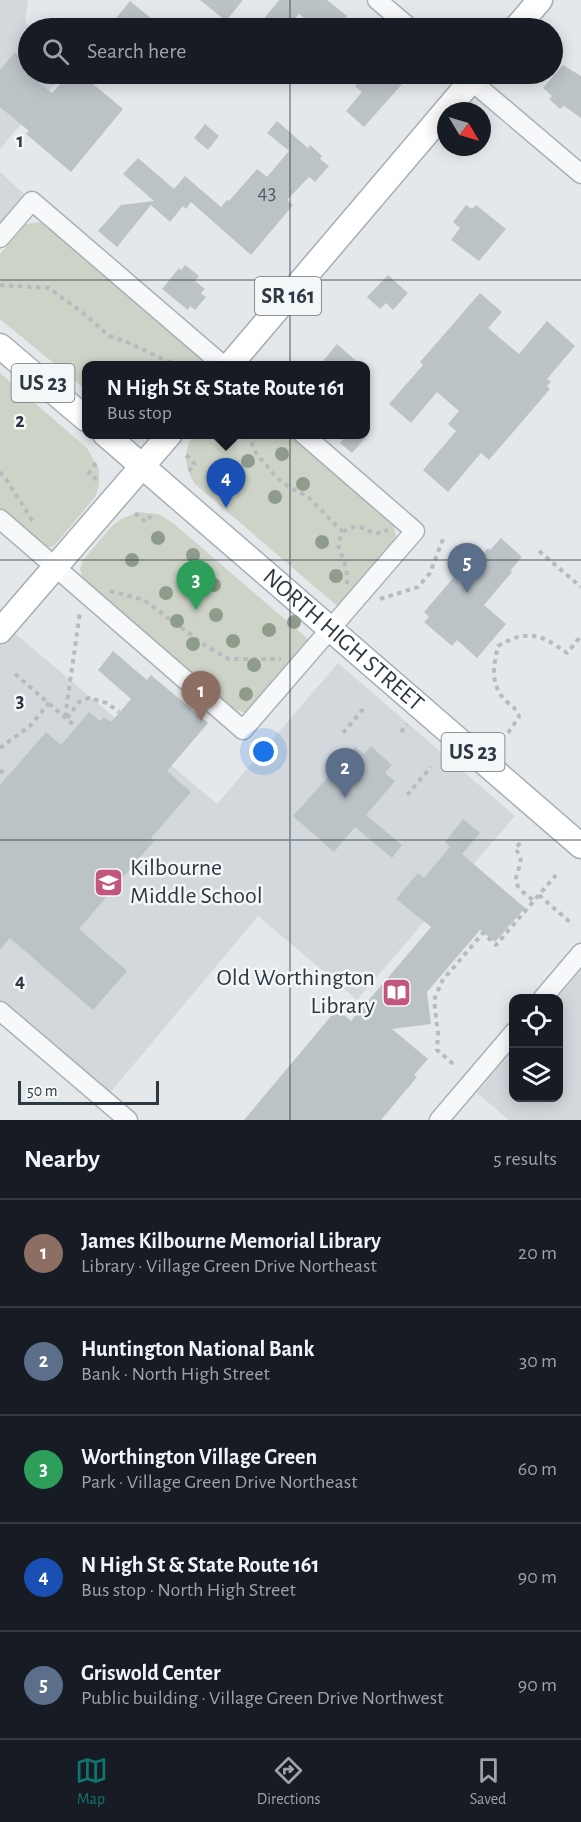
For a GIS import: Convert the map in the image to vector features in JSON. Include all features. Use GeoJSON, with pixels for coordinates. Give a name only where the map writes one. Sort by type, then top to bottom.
{"type":"FeatureCollection","features":[{"type":"Feature","properties":{"kind":"main road"},"geometry":{"type":"LineString","coordinates":[[525,18],[540,0]]}},
{"type":"Feature","properties":{"kind":"main road","name":"SR 161"},"geometry":{"type":"LineString","coordinates":[[230,361],[464,84]]}},
{"type":"Feature","properties":{"kind":"main road","name":"US 23"},"geometry":{"type":"LineString","coordinates":[[0,346],[82,415]]}},
{"type":"Feature","properties":{"kind":"main road","name":"NORTH HIGH STREET"},"geometry":{"type":"LineString","coordinates":[[110,439],[581,846]]}},
{"type":"Feature","properties":{"kind":"main road"},"geometry":{"type":"LineString","coordinates":[[0,631],[166,439]]}},
{"type":"Feature","properties":{"kind":"street"},"geometry":{"type":"LineString","coordinates":[[377,0],[398,18]]}},
{"type":"Feature","properties":{"kind":"street"},"geometry":{"type":"LineString","coordinates":[[480,84],[581,174]]}},
{"type":"Feature","properties":{"kind":"street"},"geometry":{"type":"LineString","coordinates":[[0,238],[32,201],[220,361]]}},
{"type":"Feature","properties":{"kind":"street"},"geometry":{"type":"LineString","coordinates":[[0,519],[86,591],[243,730],[415,531],[308,439]]}},
{"type":"Feature","properties":{"kind":"street"},"geometry":{"type":"LineString","coordinates":[[546,994],[581,953]]}},
{"type":"Feature","properties":{"kind":"street"},"geometry":{"type":"LineString","coordinates":[[0,1011],[128,1120]]}},
{"type":"Feature","properties":{"kind":"street"},"geometry":{"type":"LineString","coordinates":[[439,1120],[509,1037]]}},
{"type":"Feature","properties":{"kind":"path"},"geometry":{"type":"LineString","coordinates":[[0,285],[49,288],[109,336],[167,361]]}},
{"type":"Feature","properties":{"kind":"path"},"geometry":{"type":"LineString","coordinates":[[250,439],[256,453],[276,477],[290,488],[307,496],[343,532]]}},
{"type":"Feature","properties":{"kind":"path"},"geometry":{"type":"LineString","coordinates":[[186,456],[195,464],[189,471]]}},
{"type":"Feature","properties":{"kind":"path"},"geometry":{"type":"LineString","coordinates":[[96,463],[89,473],[99,482]]}},
{"type":"Feature","properties":{"kind":"path"},"geometry":{"type":"LineString","coordinates":[[0,472],[39,531]]}},
{"type":"Feature","properties":{"kind":"path"},"geometry":{"type":"LineString","coordinates":[[135,513],[146,522],[153,513]]}},
{"type":"Feature","properties":{"kind":"path"},"geometry":{"type":"LineString","coordinates":[[348,590],[344,560],[338,551],[338,541],[343,532],[351,526],[359,525],[375,534],[392,529],[415,531]]}},
{"type":"Feature","properties":{"kind":"path"},"geometry":{"type":"LineString","coordinates":[[379,600],[418,587],[430,573],[444,539]]}},
{"type":"Feature","properties":{"kind":"path"},"geometry":{"type":"LineString","coordinates":[[538,551],[581,587]]}},
{"type":"Feature","properties":{"kind":"path"},"geometry":{"type":"LineString","coordinates":[[100,587],[144,600],[206,646],[229,659],[276,661],[291,657]]}},
{"type":"Feature","properties":{"kind":"path"},"geometry":{"type":"LineString","coordinates":[[66,718],[82,602]]}},
{"type":"Feature","properties":{"kind":"path"},"geometry":{"type":"LineString","coordinates":[[508,733],[519,717],[518,712],[503,698],[495,685],[494,668],[498,646],[522,635],[535,635],[551,641],[567,653],[581,636]]}},
{"type":"Feature","properties":{"kind":"path"},"geometry":{"type":"LineString","coordinates":[[15,674],[76,727]]}},
{"type":"Feature","properties":{"kind":"path"},"geometry":{"type":"LineString","coordinates":[[66,718],[79,702],[89,698],[107,703],[119,712]]}},
{"type":"Feature","properties":{"kind":"path"},"geometry":{"type":"LineString","coordinates":[[0,748],[30,726],[49,703]]}},
{"type":"Feature","properties":{"kind":"path"},"geometry":{"type":"LineString","coordinates":[[343,733],[363,709]]}},
{"type":"Feature","properties":{"kind":"path"},"geometry":{"type":"LineString","coordinates":[[401,732],[407,724]]}},
{"type":"Feature","properties":{"kind":"path"},"geometry":{"type":"LineString","coordinates":[[407,795],[431,767]]}},
{"type":"Feature","properties":{"kind":"path"},"geometry":{"type":"LineString","coordinates":[[0,770],[8,776]]}},
{"type":"Feature","properties":{"kind":"path"},"geometry":{"type":"LineString","coordinates":[[520,843],[515,849],[520,854],[521,860],[517,886],[534,901]]}},
{"type":"Feature","properties":{"kind":"path"},"geometry":{"type":"LineString","coordinates":[[453,1064],[436,1050],[438,1033],[434,1000],[442,981],[483,933],[496,945],[556,874]]}},
{"type":"Feature","properties":{"kind":"path"},"geometry":{"type":"LineString","coordinates":[[539,895],[573,925]]}},
{"type":"Feature","properties":{"kind":"path"},"geometry":{"type":"LineString","coordinates":[[431,1019],[436,1017]]}},
{"type":"Feature","properties":{"kind":"shaded area"},"geometry":{"type":"Polygon","coordinates":[[[0,0],[28,0],[26,18],[18,18],[18,84],[55,84],[0,149],[0,0]]]}},
{"type":"Feature","properties":{"kind":"shaded area"},"geometry":{"type":"Polygon","coordinates":[[[0,172],[32,201],[0,238],[0,172]]]}},
{"type":"Feature","properties":{"kind":"shaded area"},"geometry":{"type":"Polygon","coordinates":[[[39,222],[52,228],[202,361],[82,361],[82,387],[0,319],[0,254],[26,224],[39,222]]]}},
{"type":"Feature","properties":{"kind":"shaded area"},"geometry":{"type":"Polygon","coordinates":[[[0,373],[87,448],[99,469],[99,485],[95,497],[51,547],[41,545],[0,509],[0,373]]]}},
{"type":"Feature","properties":{"kind":"shaded area"},"geometry":{"type":"Polygon","coordinates":[[[191,439],[298,439],[386,513],[394,526],[396,541],[340,606],[336,605],[195,484],[186,459],[191,439]]]}},
{"type":"Feature","properties":{"kind":"shaded area"},"geometry":{"type":"Polygon","coordinates":[[[139,512],[158,514],[173,523],[309,640],[251,712],[245,713],[233,709],[83,579],[80,569],[83,560],[111,527],[121,519],[139,512]]]}},
{"type":"Feature","properties":{"kind":"shaded area"},"geometry":{"type":"Polygon","coordinates":[[[5,625],[217,804],[338,663],[515,816],[357,1000],[258,916],[104,1100],[0,1011],[0,631],[5,625]]]}},
{"type":"Feature","properties":{"kind":"shaded area"},"geometry":{"type":"Polygon","coordinates":[[[581,970],[581,1120],[509,1120],[477,1093],[509,1055],[509,1102],[563,1102],[563,994],[560,994],[581,970]]]}},
{"type":"Feature","properties":{"kind":"building"},"geometry":{"type":"Polygon","coordinates":[[[200,0],[243,0],[228,18],[222,18],[200,0]]]}},
{"type":"Feature","properties":{"kind":"building"},"geometry":{"type":"Polygon","coordinates":[[[279,0],[327,0],[347,16],[345,18],[304,18],[299,14],[296,18],[265,18],[279,0]]]}},
{"type":"Feature","properties":{"kind":"building"},"geometry":{"type":"Polygon","coordinates":[[[130,1],[151,18],[116,18],[130,1]]]}},
{"type":"Feature","properties":{"kind":"building"},"geometry":{"type":"Polygon","coordinates":[[[15,52],[18,54],[18,84],[41,84],[52,93],[60,84],[93,84],[123,109],[71,172],[26,134],[29,131],[0,107],[0,70],[15,52]]]}},
{"type":"Feature","properties":{"kind":"building"},"geometry":{"type":"Polygon","coordinates":[[[563,65],[581,76],[581,118],[564,106],[560,109],[549,99],[552,96],[543,88],[546,84],[563,84],[563,65]]]}},
{"type":"Feature","properties":{"kind":"building"},"geometry":{"type":"Polygon","coordinates":[[[357,84],[402,84],[364,127],[346,111],[362,92],[355,86],[357,84]]]}},
{"type":"Feature","properties":{"kind":"building"},"geometry":{"type":"Polygon","coordinates":[[[277,121],[308,148],[310,145],[322,156],[320,159],[329,166],[315,182],[309,177],[287,200],[293,205],[251,255],[191,202],[186,209],[183,206],[170,222],[151,205],[117,247],[98,231],[121,205],[154,201],[123,174],[138,158],[174,189],[185,176],[221,207],[257,169],[267,177],[289,151],[267,133],[277,121]]]}},
{"type":"Feature","properties":{"kind":"building"},"geometry":{"type":"Polygon","coordinates":[[[205,124],[219,136],[208,150],[194,138],[205,124]]]}},
{"type":"Feature","properties":{"kind":"building"},"geometry":{"type":"Polygon","coordinates":[[[466,205],[472,209],[476,205],[506,229],[479,261],[451,240],[460,228],[453,222],[466,205]]]}},
{"type":"Feature","properties":{"kind":"building"},"geometry":{"type":"Polygon","coordinates":[[[185,265],[199,276],[195,281],[205,289],[201,293],[206,297],[195,310],[190,306],[188,310],[162,289],[179,268],[181,270],[185,265]]]}},
{"type":"Feature","properties":{"kind":"building"},"geometry":{"type":"Polygon","coordinates":[[[388,275],[408,293],[393,310],[386,303],[380,309],[367,297],[388,275]]]}},
{"type":"Feature","properties":{"kind":"building"},"geometry":{"type":"Polygon","coordinates":[[[480,293],[502,312],[488,328],[519,354],[547,321],[575,346],[547,379],[551,382],[547,386],[550,389],[489,460],[481,453],[448,492],[423,470],[456,431],[448,424],[459,411],[437,392],[411,423],[389,404],[423,365],[420,362],[480,293]]]}},
{"type":"Feature","properties":{"kind":"building"},"geometry":{"type":"Polygon","coordinates":[[[337,344],[356,361],[323,361],[337,344]]]}},
{"type":"Feature","properties":{"kind":"building"},"geometry":{"type":"Polygon","coordinates":[[[344,439],[364,439],[352,453],[340,443],[344,439]]]}},
{"type":"Feature","properties":{"kind":"building"},"geometry":{"type":"Polygon","coordinates":[[[501,538],[522,557],[484,605],[506,624],[477,658],[457,640],[452,646],[424,622],[429,617],[424,612],[455,576],[460,581],[488,548],[490,550],[501,538]]]}},
{"type":"Feature","properties":{"kind":"building"},"geometry":{"type":"Polygon","coordinates":[[[113,651],[147,680],[151,675],[208,723],[167,771],[191,792],[151,838],[154,841],[79,929],[127,971],[93,1010],[10,938],[0,950],[0,785],[46,732],[61,745],[89,712],[100,721],[104,717],[111,722],[131,699],[98,670],[113,651]]]}},
{"type":"Feature","properties":{"kind":"building"},"geometry":{"type":"Polygon","coordinates":[[[371,746],[392,765],[385,773],[395,781],[366,815],[402,845],[392,858],[355,827],[334,852],[293,816],[355,747],[364,754],[371,746]]]}},
{"type":"Feature","properties":{"kind":"building","name":"Old Worthington Library"},"geometry":{"type":"Polygon","coordinates":[[[463,819],[480,833],[462,854],[525,908],[495,942],[480,930],[427,992],[431,1024],[392,1029],[428,1059],[414,1075],[417,1077],[381,1120],[244,1120],[337,1009],[351,1021],[431,927],[396,899],[418,873],[424,878],[450,847],[445,842],[463,819]]]}},
{"type":"Feature","properties":{"kind":"place","name":"N High St & State Route 161"},"geometry":{"type":"Point","coordinates":[226,508]}},
{"type":"Feature","properties":{"kind":"place","name":"Griswold Center"},"geometry":{"type":"Point","coordinates":[467,593]}},
{"type":"Feature","properties":{"kind":"place","name":"Worthington Village Green"},"geometry":{"type":"Point","coordinates":[196,610]}},
{"type":"Feature","properties":{"kind":"place","name":"James Kilbourne Memorial Library"},"geometry":{"type":"Point","coordinates":[201,721]}},
{"type":"Feature","properties":{"kind":"place","name":"Huntington National Bank"},"geometry":{"type":"Point","coordinates":[345,798]}},
{"type":"Feature","properties":{"kind":"place","name":"Kilbourne Middle School"},"geometry":{"type":"Point","coordinates":[109,882]}},
{"type":"Feature","properties":{"kind":"place","name":"Old Worthington Library"},"geometry":{"type":"Point","coordinates":[396,992]}}]}
